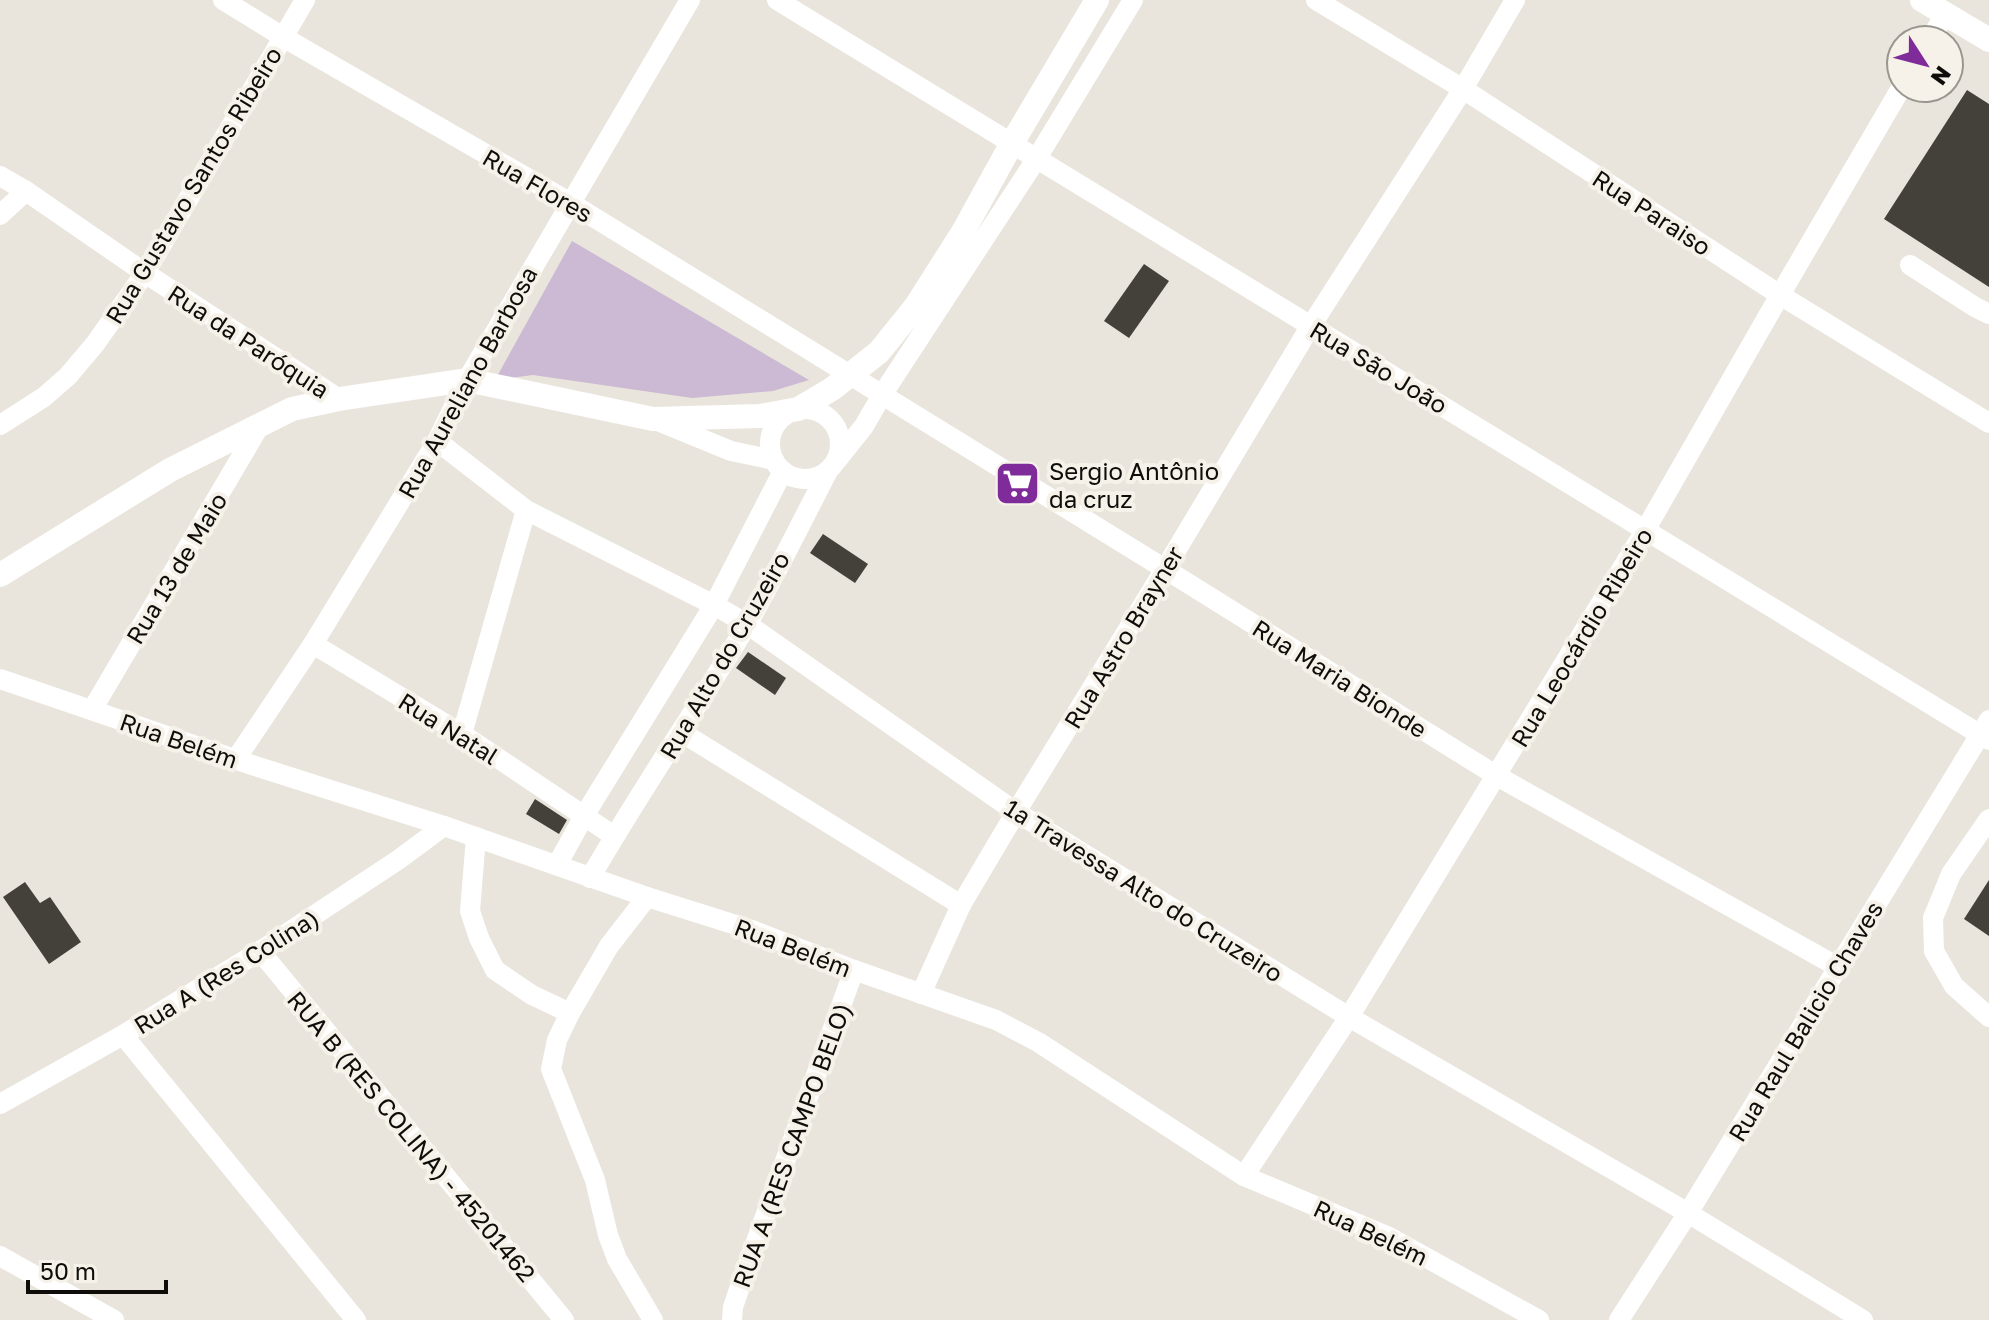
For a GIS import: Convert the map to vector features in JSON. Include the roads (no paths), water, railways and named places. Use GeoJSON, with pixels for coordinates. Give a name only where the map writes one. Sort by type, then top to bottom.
{"type":"FeatureCollection","features":[{"type":"Feature","properties":{"kind":"main road"},"geometry":{"type":"LineString","coordinates":[[0,575],[170,470],[292,409],[339,399],[467,380],[653,419],[747,417],[798,409],[832,389],[879,352],[916,306],[963,232],[1097,0]]}},
{"type":"Feature","properties":{"kind":"main road"},"geometry":{"type":"LineString","coordinates":[[1922,0],[1989,40]]}},
{"type":"Feature","properties":{"kind":"street","name":"Rua Flores"},"geometry":{"type":"LineString","coordinates":[[223,0],[569,202],[850,375]]}},
{"type":"Feature","properties":{"kind":"street","name":"Rua Gustavo Santos Ribeiro"},"geometry":{"type":"LineString","coordinates":[[0,425],[44,397],[68,376],[95,344],[145,273],[305,0]]}},
{"type":"Feature","properties":{"kind":"street","name":"Rua Aureliano Barbosa"},"geometry":{"type":"LineString","coordinates":[[236,759],[313,644],[437,441],[467,380],[569,202],[690,0]]}},
{"type":"Feature","properties":{"kind":"street","name":"Rua São João"},"geometry":{"type":"LineString","coordinates":[[777,0],[1645,530],[1986,731]]}},
{"type":"Feature","properties":{"kind":"street","name":"Rua Alto do Cruzeiro"},"geometry":{"type":"LineString","coordinates":[[590,878],[747,624],[833,465],[864,426],[1037,158],[1133,0]]}},
{"type":"Feature","properties":{"kind":"street","name":"Rua Paraiso"},"geometry":{"type":"LineString","coordinates":[[1316,0],[1463,89],[1780,295],[1989,423]]}},
{"type":"Feature","properties":{"kind":"street","name":"Rua Astro Brayner"},"geometry":{"type":"LineString","coordinates":[[921,994],[961,905],[1016,812],[1311,326],[1463,89],[1515,0]]}},
{"type":"Feature","properties":{"kind":"street"},"geometry":{"type":"LineString","coordinates":[[1939,24],[1945,14]]}},
{"type":"Feature","properties":{"kind":"street","name":"Rua Leocárdio Ribeiro"},"geometry":{"type":"LineString","coordinates":[[1244,1176],[1349,1017],[1497,776],[1645,530],[1892,104]]}},
{"type":"Feature","properties":{"kind":"street","name":"Rua da Paróquia"},"geometry":{"type":"LineString","coordinates":[[0,176],[339,399]]}},
{"type":"Feature","properties":{"kind":"street"},"geometry":{"type":"LineString","coordinates":[[0,215],[26,191]]}},
{"type":"Feature","properties":{"kind":"street"},"geometry":{"type":"LineString","coordinates":[[1910,265],[1989,314]]}},
{"type":"Feature","properties":{"kind":"street","name":"Rua Maria Bionde"},"geometry":{"type":"LineString","coordinates":[[850,375],[1497,776],[1838,967]]}},
{"type":"Feature","properties":{"kind":"street"},"geometry":{"type":"LineString","coordinates":[[798,409],[823,413],[833,422],[839,434],[841,447],[833,465],[811,479],[791,477],[778,465],[770,450],[770,439],[780,420],[798,409]]}},
{"type":"Feature","properties":{"kind":"street"},"geometry":{"type":"LineString","coordinates":[[653,419],[731,451],[778,465]]}},
{"type":"Feature","properties":{"kind":"street","name":"Rua 13 de Maio"},"geometry":{"type":"LineString","coordinates":[[92,710],[260,425]]}},
{"type":"Feature","properties":{"kind":"street","name":"1ª Travessa Alto do Cruzeiro"},"geometry":{"type":"LineString","coordinates":[[437,441],[526,510],[747,624],[1016,812],[1349,1017],[1688,1213],[1863,1320]]}},
{"type":"Feature","properties":{"kind":"street","name":"Rua Alto do Cruzeiro"},"geometry":{"type":"LineString","coordinates":[[557,865],[714,605],[778,465]]}},
{"type":"Feature","properties":{"kind":"street"},"geometry":{"type":"LineString","coordinates":[[462,734],[526,510]]}},
{"type":"Feature","properties":{"kind":"street","name":"Rua Natal"},"geometry":{"type":"LineString","coordinates":[[313,644],[462,734],[584,816]]}},
{"type":"Feature","properties":{"kind":"street","name":"Rua Belém"},"geometry":{"type":"LineString","coordinates":[[0,679],[752,930],[996,1020],[1038,1042],[1244,1176],[1389,1237],[1539,1320]]}},
{"type":"Feature","properties":{"kind":"street","name":"Rua Raul Balicio Chaves"},"geometry":{"type":"LineString","coordinates":[[1619,1320],[1986,731]]}},
{"type":"Feature","properties":{"kind":"street"},"geometry":{"type":"LineString","coordinates":[[681,732],[961,905]]}},
{"type":"Feature","properties":{"kind":"street"},"geometry":{"type":"LineString","coordinates":[[584,816],[614,836]]}},
{"type":"Feature","properties":{"kind":"street"},"geometry":{"type":"LineString","coordinates":[[1989,819],[1951,874],[1933,918],[1934,951],[1954,986],[1989,1017]]}},
{"type":"Feature","properties":{"kind":"street","name":"Rua A (Res Colina)"},"geometry":{"type":"LineString","coordinates":[[0,1104],[123,1035],[260,951],[444,826]]}},
{"type":"Feature","properties":{"kind":"street"},"geometry":{"type":"LineString","coordinates":[[476,837],[470,911],[495,970],[532,995],[570,1013]]}},
{"type":"Feature","properties":{"kind":"street"},"geometry":{"type":"LineString","coordinates":[[647,897],[609,946],[570,1013],[557,1040],[551,1069],[595,1180],[617,1259],[653,1320]]}},
{"type":"Feature","properties":{"kind":"street","name":"RUA B (RES COLINA) - 45201462"},"geometry":{"type":"LineString","coordinates":[[260,951],[564,1320]]}},
{"type":"Feature","properties":{"kind":"street","name":"RUA A (RES CAMPO BELO)"},"geometry":{"type":"LineString","coordinates":[[732,1320],[733,1307],[745,1272],[854,970]]}},
{"type":"Feature","properties":{"kind":"street"},"geometry":{"type":"LineString","coordinates":[[123,1035],[356,1320]]}},
{"type":"Feature","properties":{"kind":"street"},"geometry":{"type":"LineString","coordinates":[[1,1252],[114,1320]]}},
{"type":"Feature","properties":{"kind":"place","name":"Sergio Antônio da cruz"},"geometry":{"type":"Point","coordinates":[1018,484]}}]}
